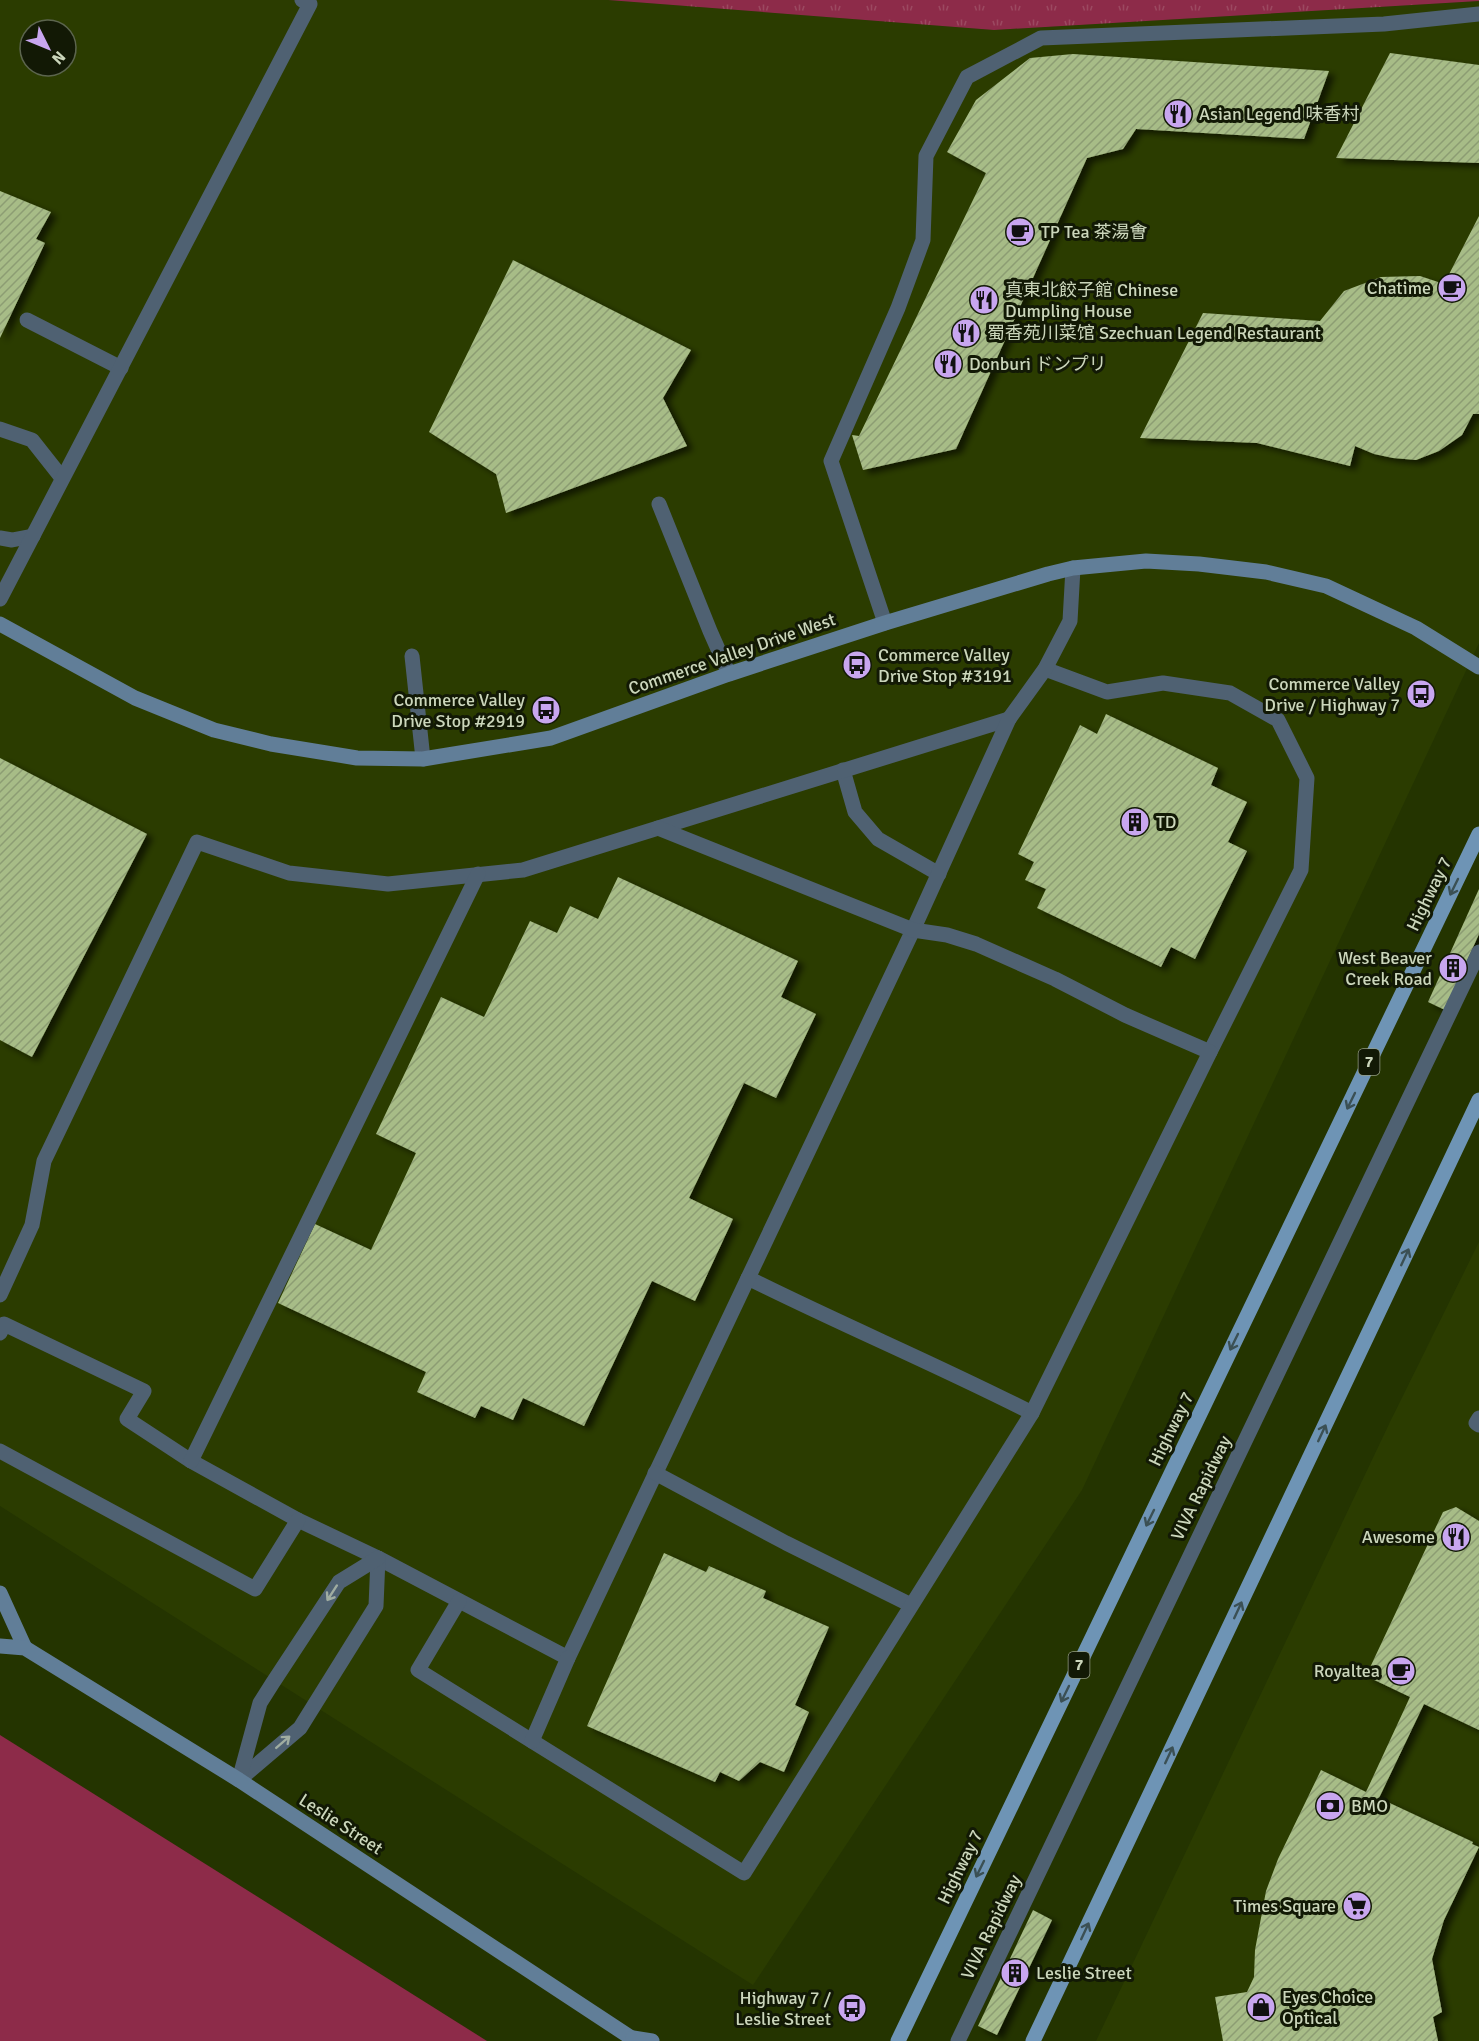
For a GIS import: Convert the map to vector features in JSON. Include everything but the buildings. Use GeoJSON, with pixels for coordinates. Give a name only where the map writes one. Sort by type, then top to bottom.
{"type":"FeatureCollection","features":[{"type":"Feature","properties":{"kind":"main road","name":"Highway 7"},"geometry":{"type":"LineString","coordinates":[[898,2041],[1479,834]]}},
{"type":"Feature","properties":{"kind":"main road"},"geometry":{"type":"LineString","coordinates":[[1033,2041],[1479,1100]]}},
{"type":"Feature","properties":{"kind":"street","name":"Commerce Valley Drive West"},"geometry":{"type":"LineString","coordinates":[[0,624],[135,698],[214,730],[272,744],[357,758],[423,759],[551,738],[729,674],[885,623],[1073,568],[1146,561],[1199,564],[1266,572],[1326,586],[1416,628],[1479,667]]}},
{"type":"Feature","properties":{"kind":"street"},"geometry":{"type":"LineString","coordinates":[[0,1593],[25,1648]]}},
{"type":"Feature","properties":{"kind":"street","name":"Leslie Street"},"geometry":{"type":"LineString","coordinates":[[0,1646],[25,1648],[239,1780],[635,2040],[652,2041]]}},
{"type":"Feature","properties":{"kind":"lane"},"geometry":{"type":"LineString","coordinates":[[0,599],[310,4],[302,0]]}},
{"type":"Feature","properties":{"kind":"lane"},"geometry":{"type":"LineString","coordinates":[[885,623],[831,460],[898,308],[923,240],[926,156],[967,77],[1041,38],[1384,24],[1479,14]]}},
{"type":"Feature","properties":{"kind":"lane"},"geometry":{"type":"LineString","coordinates":[[27,320],[121,368]]}},
{"type":"Feature","properties":{"kind":"lane"},"geometry":{"type":"LineString","coordinates":[[0,429],[32,440],[62,478]]}},
{"type":"Feature","properties":{"kind":"lane"},"geometry":{"type":"LineString","coordinates":[[659,504],[729,674]]}},
{"type":"Feature","properties":{"kind":"lane"},"geometry":{"type":"LineString","coordinates":[[0,538],[12,540],[33,536]]}},
{"type":"Feature","properties":{"kind":"lane"},"geometry":{"type":"LineString","coordinates":[[532,1741],[568,1658],[913,930],[1010,719],[1046,669],[1070,621],[1073,568]]}},
{"type":"Feature","properties":{"kind":"lane"},"geometry":{"type":"LineString","coordinates":[[412,656],[423,759]]}},
{"type":"Feature","properties":{"kind":"lane"},"geometry":{"type":"LineString","coordinates":[[459,1601],[418,1670],[744,1873],[1032,1413],[1300,870],[1307,778],[1278,720],[1230,693],[1163,683],[1107,692],[1046,669]]}},
{"type":"Feature","properties":{"kind":"lane"},"geometry":{"type":"LineString","coordinates":[[0,1296],[32,1225],[44,1161],[196,842],[289,873],[388,884],[523,870],[1010,719]]}},
{"type":"Feature","properties":{"kind":"lane"},"geometry":{"type":"LineString","coordinates":[[843,771],[855,812],[878,839],[939,874]]}},
{"type":"Feature","properties":{"kind":"lane"},"geometry":{"type":"LineString","coordinates":[[658,828],[913,930],[947,935],[976,944],[1055,979],[1125,1015],[1210,1052]]}},
{"type":"Feature","properties":{"kind":"lane"},"geometry":{"type":"LineString","coordinates":[[191,1461],[478,874]]}},
{"type":"Feature","properties":{"kind":"lane","name":"VIVA Rapidway"},"geometry":{"type":"LineString","coordinates":[[958,2041],[1479,952]]}},
{"type":"Feature","properties":{"kind":"lane"},"geometry":{"type":"LineString","coordinates":[[748,1278],[1032,1413]]}},
{"type":"Feature","properties":{"kind":"lane"},"geometry":{"type":"LineString","coordinates":[[1,1326],[144,1391],[127,1419],[191,1461],[298,1520],[378,1558],[568,1658]]}},
{"type":"Feature","properties":{"kind":"lane"},"geometry":{"type":"LineString","coordinates":[[1479,1418],[1476,1423],[1479,1425]]}},
{"type":"Feature","properties":{"kind":"lane"},"geometry":{"type":"LineString","coordinates":[[0,1451],[255,1589],[298,1520]]}},
{"type":"Feature","properties":{"kind":"lane"},"geometry":{"type":"LineString","coordinates":[[655,1473],[786,1543],[911,1605]]}},
{"type":"Feature","properties":{"kind":"lane"},"geometry":{"type":"LineString","coordinates":[[239,1780],[300,1728],[376,1606],[378,1558]]}},
{"type":"Feature","properties":{"kind":"lane"},"geometry":{"type":"LineString","coordinates":[[239,1780],[260,1703],[339,1582],[378,1558]]}},
{"type":"Feature","properties":{"kind":"shaded area"},"geometry":{"type":"Polygon","coordinates":[[[0,0],[608,0],[994,30],[1479,1],[1479,643],[1082,1490],[753,1985],[0,1506],[0,0]]]}},
{"type":"Feature","properties":{"kind":"shaded area","name":"Times Square"},"geometry":{"type":"Polygon","coordinates":[[[1479,1242],[1479,2041],[1096,2041],[1390,1422],[1479,1242]]]}},
{"type":"Feature","properties":{"kind":"green space"},"geometry":{"type":"Polygon","coordinates":[[[608,0],[1479,0],[1479,1],[994,30],[608,0]]]}},
{"type":"Feature","properties":{"kind":"green space"},"geometry":{"type":"Polygon","coordinates":[[[0,1735],[487,2041],[0,2041],[0,1735]]]}},
{"type":"Feature","properties":{"kind":"place","name":"Asian Legend 味香村"},"geometry":{"type":"Point","coordinates":[1178,114]}},
{"type":"Feature","properties":{"kind":"place","name":"TP Tea 茶湯㑹"},"geometry":{"type":"Point","coordinates":[1020,232]}},
{"type":"Feature","properties":{"kind":"place","name":"Chatime"},"geometry":{"type":"Point","coordinates":[1452,288]}},
{"type":"Feature","properties":{"kind":"place","name":"真東北餃子館 Chinese Dumpling House"},"geometry":{"type":"Point","coordinates":[984,300]}},
{"type":"Feature","properties":{"kind":"place","name":"蜀香苑川菜馆 Szechuan Legend Restaurant"},"geometry":{"type":"Point","coordinates":[966,333]}},
{"type":"Feature","properties":{"kind":"place","name":"Donburi ドンプリ"},"geometry":{"type":"Point","coordinates":[948,364]}},
{"type":"Feature","properties":{"kind":"place","name":"Commerce Valley Drive Stop #3191"},"geometry":{"type":"Point","coordinates":[857,665]}},
{"type":"Feature","properties":{"kind":"place","name":"Commerce Valley Drive / Highway 7"},"geometry":{"type":"Point","coordinates":[1421,694]}},
{"type":"Feature","properties":{"kind":"place","name":"Commerce Valley Drive Stop #2919"},"geometry":{"type":"Point","coordinates":[546,710]}},
{"type":"Feature","properties":{"kind":"place","name":"TD"},"geometry":{"type":"Point","coordinates":[1135,822]}},
{"type":"Feature","properties":{"kind":"place","name":"West Beaver Creek Road"},"geometry":{"type":"Point","coordinates":[1453,968]}},
{"type":"Feature","properties":{"kind":"place","name":"Awesome"},"geometry":{"type":"Point","coordinates":[1456,1537]}},
{"type":"Feature","properties":{"kind":"place","name":"Royaltea"},"geometry":{"type":"Point","coordinates":[1401,1671]}},
{"type":"Feature","properties":{"kind":"place","name":"BMO"},"geometry":{"type":"Point","coordinates":[1330,1806]}},
{"type":"Feature","properties":{"kind":"place","name":"Times Square"},"geometry":{"type":"Point","coordinates":[1357,1906]}},
{"type":"Feature","properties":{"kind":"place","name":"Leslie Street"},"geometry":{"type":"Point","coordinates":[1015,1973]}},
{"type":"Feature","properties":{"kind":"place","name":"Eyes Choice Optical"},"geometry":{"type":"Point","coordinates":[1261,2007]}},
{"type":"Feature","properties":{"kind":"place","name":"Highway 7 / Leslie Street"},"geometry":{"type":"Point","coordinates":[852,2008]}}]}
